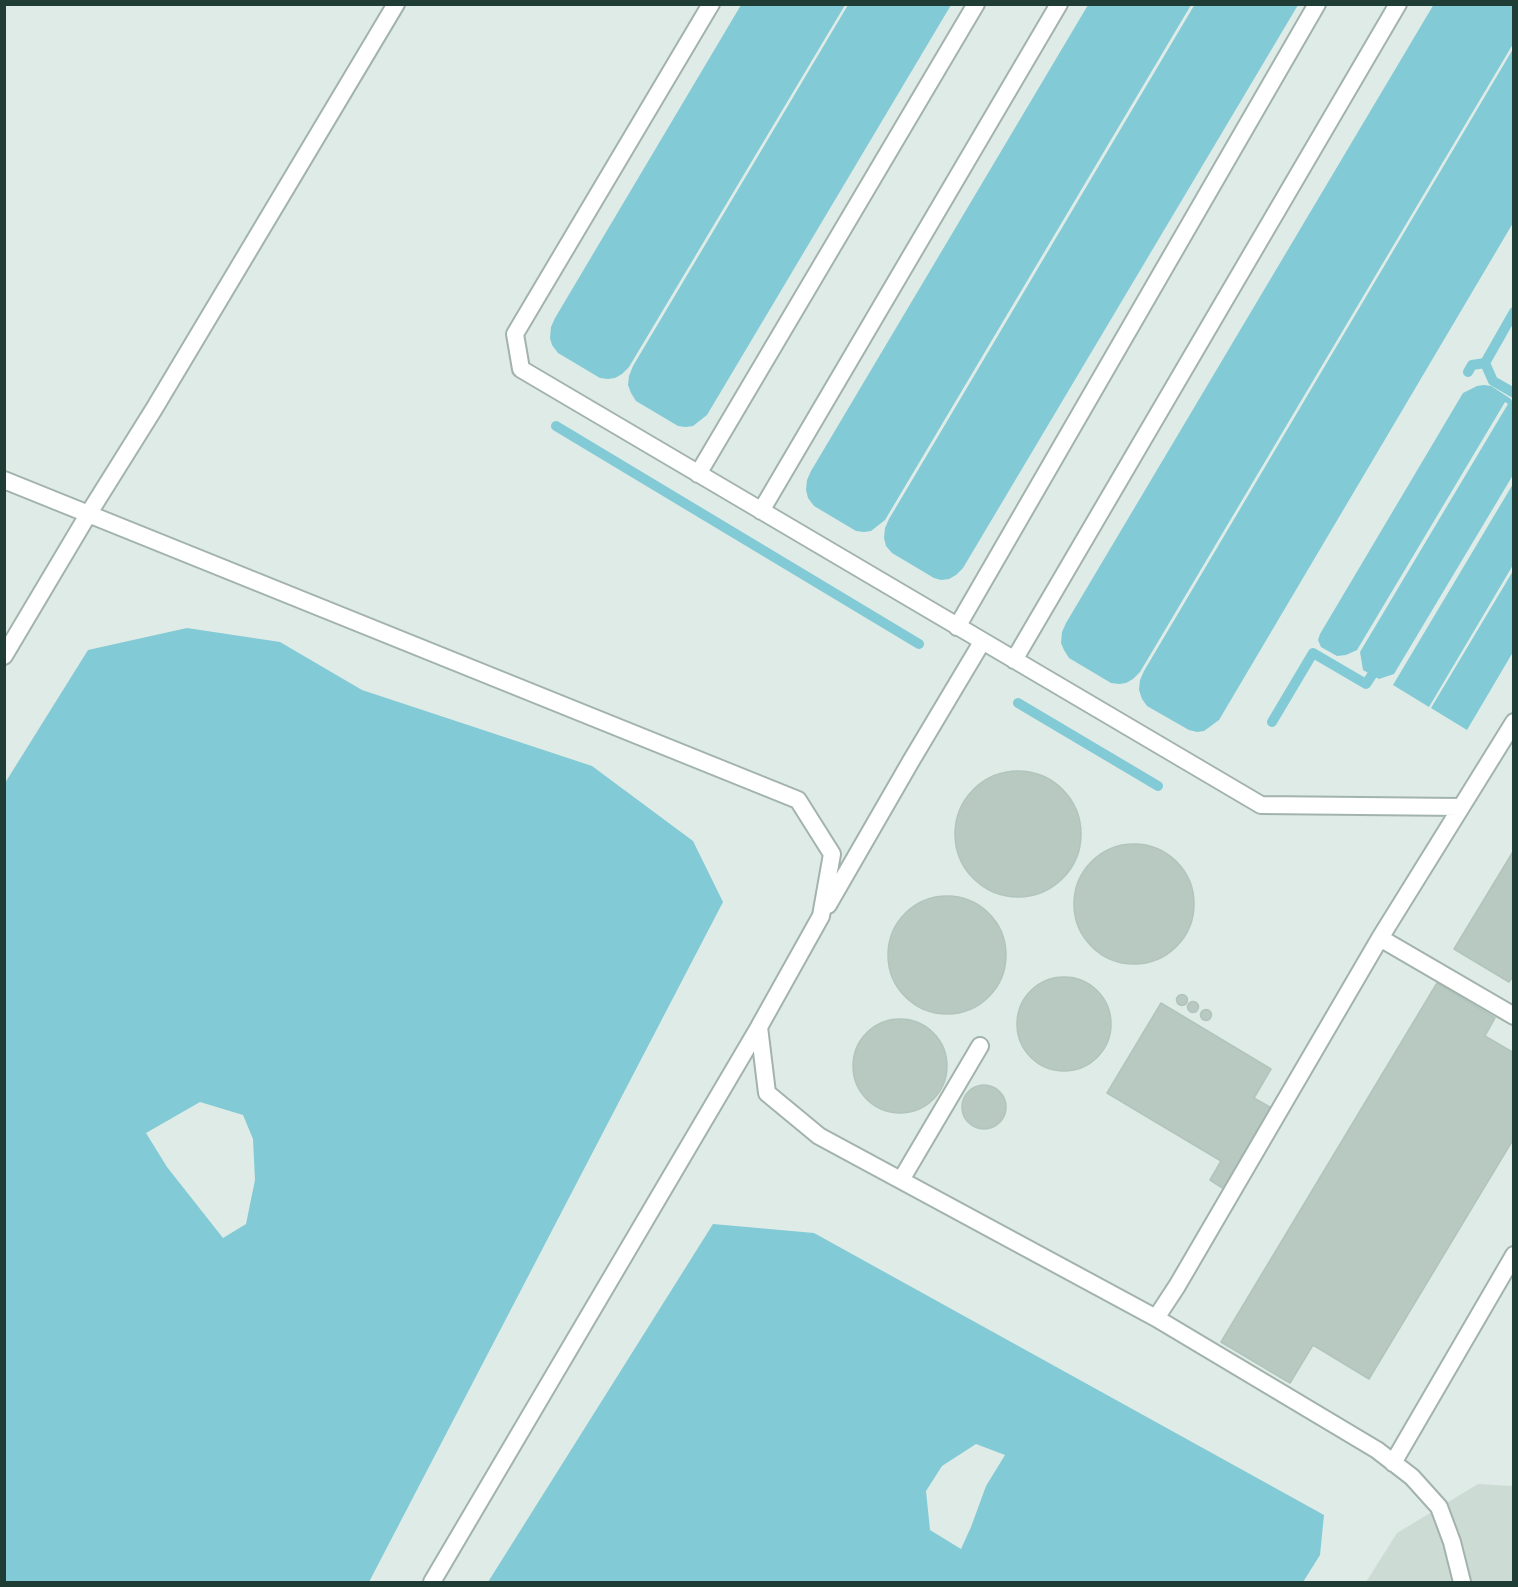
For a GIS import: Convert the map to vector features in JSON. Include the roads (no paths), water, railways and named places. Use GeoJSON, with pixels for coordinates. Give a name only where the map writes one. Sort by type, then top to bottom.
{"type":"FeatureCollection","features":[{"type":"Feature","properties":{"kind":"lane"},"geometry":{"type":"LineString","coordinates":[[4,656],[396,4]]}},
{"type":"Feature","properties":{"kind":"lane"},"geometry":{"type":"LineString","coordinates":[[711,4],[515,334],[521,369],[1261,805],[1460,807]]}},
{"type":"Feature","properties":{"kind":"lane"},"geometry":{"type":"LineString","coordinates":[[698,474],[976,4]]}},
{"type":"Feature","properties":{"kind":"lane"},"geometry":{"type":"LineString","coordinates":[[761,511],[1059,4]]}},
{"type":"Feature","properties":{"kind":"lane"},"geometry":{"type":"LineString","coordinates":[[957,627],[1317,4]]}},
{"type":"Feature","properties":{"kind":"lane"},"geometry":{"type":"LineString","coordinates":[[1014,660],[1398,4]]}},
{"type":"Feature","properties":{"kind":"lane"},"geometry":{"type":"LineString","coordinates":[[4,480],[798,800],[832,854],[821,916]]}},
{"type":"Feature","properties":{"kind":"lane"},"geometry":{"type":"LineString","coordinates":[[432,1582],[759,1027],[821,916],[982,642]]}},
{"type":"Feature","properties":{"kind":"lane"},"geometry":{"type":"LineString","coordinates":[[1156,1318],[1177,1287],[1380,938],[1514,722]]}},
{"type":"Feature","properties":{"kind":"lane"},"geometry":{"type":"LineString","coordinates":[[1380,938],[1514,1016]]}},
{"type":"Feature","properties":{"kind":"lane"},"geometry":{"type":"LineString","coordinates":[[759,1027],[767,1093],[819,1136],[1156,1318],[1377,1450],[1412,1477],[1439,1507],[1452,1542],[1462,1582]]}},
{"type":"Feature","properties":{"kind":"lane"},"geometry":{"type":"LineString","coordinates":[[901,1180],[980,1046]]}},
{"type":"Feature","properties":{"kind":"lane"},"geometry":{"type":"LineString","coordinates":[[1393,1463],[1514,1255]]}},
{"type":"Feature","properties":{"kind":"water"},"geometry":{"type":"Polygon","coordinates":[[[1195,4],[1298,5],[963,568],[949,579],[934,578],[892,553],[886,546],[885,528],[889,519],[1195,4]]]}},
{"type":"Feature","properties":{"kind":"water"},"geometry":{"type":"Polygon","coordinates":[[[1434,4],[1513,5],[1513,44],[1140,672],[1126,683],[1111,683],[1069,658],[1061,643],[1066,623],[1434,4]]]}},
{"type":"Feature","properties":{"kind":"water"},"geometry":{"type":"Polygon","coordinates":[[[741,5],[845,5],[629,367],[615,378],[600,378],[558,353],[550,338],[551,327],[741,5]]]}},
{"type":"Feature","properties":{"kind":"water"},"geometry":{"type":"Polygon","coordinates":[[[848,5],[951,5],[707,415],[693,426],[678,426],[636,401],[628,385],[633,366],[848,5]]]}},
{"type":"Feature","properties":{"kind":"water"},"geometry":{"type":"Polygon","coordinates":[[[1088,5],[1191,5],[885,520],[871,531],[856,531],[814,506],[808,498],[807,480],[1088,5]]]}},
{"type":"Feature","properties":{"kind":"water"},"geometry":{"type":"Polygon","coordinates":[[[1513,49],[1513,223],[1219,720],[1204,731],[1189,730],[1147,706],[1139,690],[1144,671],[1513,49]]]}},
{"type":"Feature","properties":{"kind":"water"},"geometry":{"type":"Polygon","coordinates":[[[1484,385],[1491,386],[1511,399],[1513,403],[1513,475],[1394,674],[1379,679],[1363,670],[1360,652],[1508,404],[1505,402],[1357,650],[1337,656],[1321,647],[1318,640],[1320,634],[1463,393],[1484,385]]]}},
{"type":"Feature","properties":{"kind":"water"},"geometry":{"type":"Polygon","coordinates":[[[1513,484],[1513,565],[1429,707],[1393,685],[1513,484]]]}},
{"type":"Feature","properties":{"kind":"water"},"geometry":{"type":"Polygon","coordinates":[[[1513,571],[1513,652],[1467,730],[1431,708],[1513,571]]]}},
{"type":"Feature","properties":{"kind":"water"},"geometry":{"type":"Polygon","coordinates":[[[187,628],[280,642],[362,690],[592,766],[693,841],[723,902],[369,1582],[5,1582],[5,783],[88,650],[187,628]],[[200,1102],[146,1133],[167,1167],[223,1238],[246,1224],[255,1180],[253,1139],[243,1115],[200,1102]]]}},
{"type":"Feature","properties":{"kind":"water"},"geometry":{"type":"Polygon","coordinates":[[[713,1224],[814,1233],[1324,1515],[1320,1555],[1303,1582],[488,1582],[713,1224]],[[976,1444],[942,1466],[926,1491],[930,1530],[961,1549],[986,1486],[1005,1455],[976,1444]]]}},
{"type":"Feature","properties":{"kind":"waterway"},"geometry":{"type":"LineString","coordinates":[[1514,312],[1485,363],[1493,381],[1514,393]]}},
{"type":"Feature","properties":{"kind":"waterway"},"geometry":{"type":"LineString","coordinates":[[1468,372],[1472,365],[1485,363]]}},
{"type":"Feature","properties":{"kind":"waterway"},"geometry":{"type":"LineString","coordinates":[[556,426],[919,644]]}},
{"type":"Feature","properties":{"kind":"waterway"},"geometry":{"type":"LineString","coordinates":[[1272,722],[1313,653],[1366,684],[1372,675]]}},
{"type":"Feature","properties":{"kind":"waterway"},"geometry":{"type":"LineString","coordinates":[[1018,703],[1158,786]]}}]}
